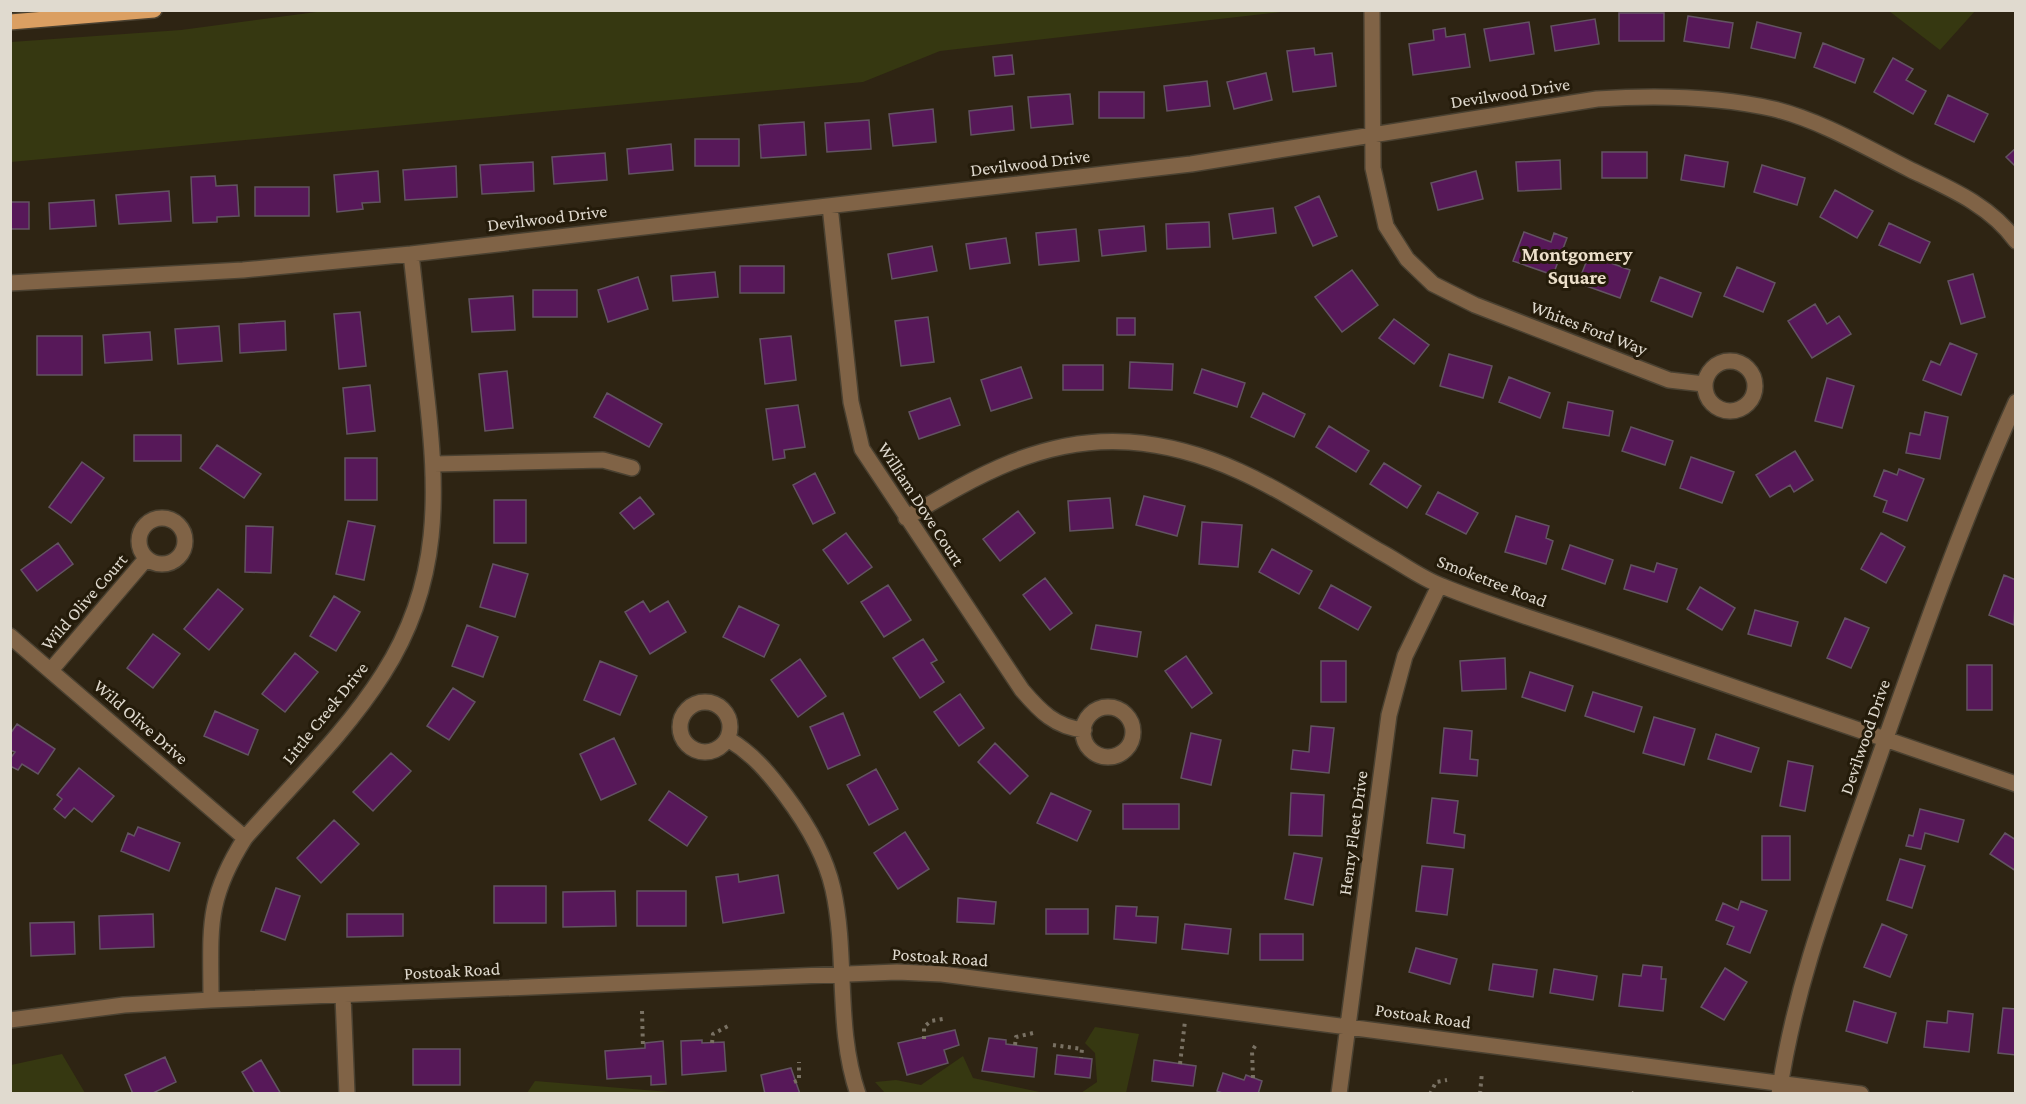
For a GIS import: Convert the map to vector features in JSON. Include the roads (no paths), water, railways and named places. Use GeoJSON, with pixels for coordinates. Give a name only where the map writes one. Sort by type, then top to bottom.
{"type":"FeatureCollection","features":[{"type":"Feature","properties":{"kind":"main road"},"geometry":{"type":"LineString","coordinates":[[10,22],[154,10]]}},
{"type":"Feature","properties":{"kind":"street","name":"Whites Ford Way"},"geometry":{"type":"LineString","coordinates":[[1372,10],[1373,168],[1386,226],[1407,259],[1433,284],[1475,305],[1670,380],[1704,384]]}},
{"type":"Feature","properties":{"kind":"street","name":"Devilwood Drive"},"geometry":{"type":"LineString","coordinates":[[10,283],[243,270],[411,254],[1191,164],[1597,99],[1678,97],[1731,102],[1774,110],[1837,133],[1975,202],[1996,218],[2016,241]]}},
{"type":"Feature","properties":{"kind":"street","name":"William Dove Court"},"geometry":{"type":"LineString","coordinates":[[830,206],[852,402],[858,435],[868,463],[1022,690],[1040,711],[1057,723],[1084,730]]}},
{"type":"Feature","properties":{"kind":"street","name":"Little Creek Drive"},"geometry":{"type":"LineString","coordinates":[[211,1000],[211,924],[219,884],[245,838],[358,709],[383,674],[403,636],[423,586],[430,556],[434,518],[434,464],[411,254]]}},
{"type":"Feature","properties":{"kind":"street","name":"Devilwood Drive"},"geometry":{"type":"LineString","coordinates":[[1779,1088],[1789,1028],[1804,970],[1930,613],[2016,402]]}},
{"type":"Feature","properties":{"kind":"street","name":"Smoketree Road"},"geometry":{"type":"LineString","coordinates":[[906,518],[986,471],[1023,455],[1070,445],[1104,441],[1163,446],[1201,454],[1241,470],[1439,586],[2016,784]]}},
{"type":"Feature","properties":{"kind":"street"},"geometry":{"type":"LineString","coordinates":[[434,464],[603,460],[632,468]]}},
{"type":"Feature","properties":{"kind":"street","name":"Wild Olive Court"},"geometry":{"type":"LineString","coordinates":[[51,670],[146,559]]}},
{"type":"Feature","properties":{"kind":"street","name":"Henry Fleet Drive"},"geometry":{"type":"LineString","coordinates":[[1339,1094],[1389,715],[1406,656],[1439,586]]}},
{"type":"Feature","properties":{"kind":"street","name":"Wild Olive Drive"},"geometry":{"type":"LineString","coordinates":[[10,636],[245,838]]}},
{"type":"Feature","properties":{"kind":"street"},"geometry":{"type":"LineString","coordinates":[[728,739],[761,763],[816,841],[833,888],[846,1051],[858,1094]]}},
{"type":"Feature","properties":{"kind":"street","name":"Postoak Road"},"geometry":{"type":"LineString","coordinates":[[10,1020],[124,1005],[211,1000],[343,996],[841,972],[942,974],[1347,1026],[1779,1088],[1861,1094]]}},
{"type":"Feature","properties":{"kind":"street"},"geometry":{"type":"LineString","coordinates":[[343,996],[347,1094]]}},
{"type":"Feature","properties":{"kind":"district","name":"Montgomery Square"},"geometry":{"type":"Point","coordinates":[1577,266]}}]}
